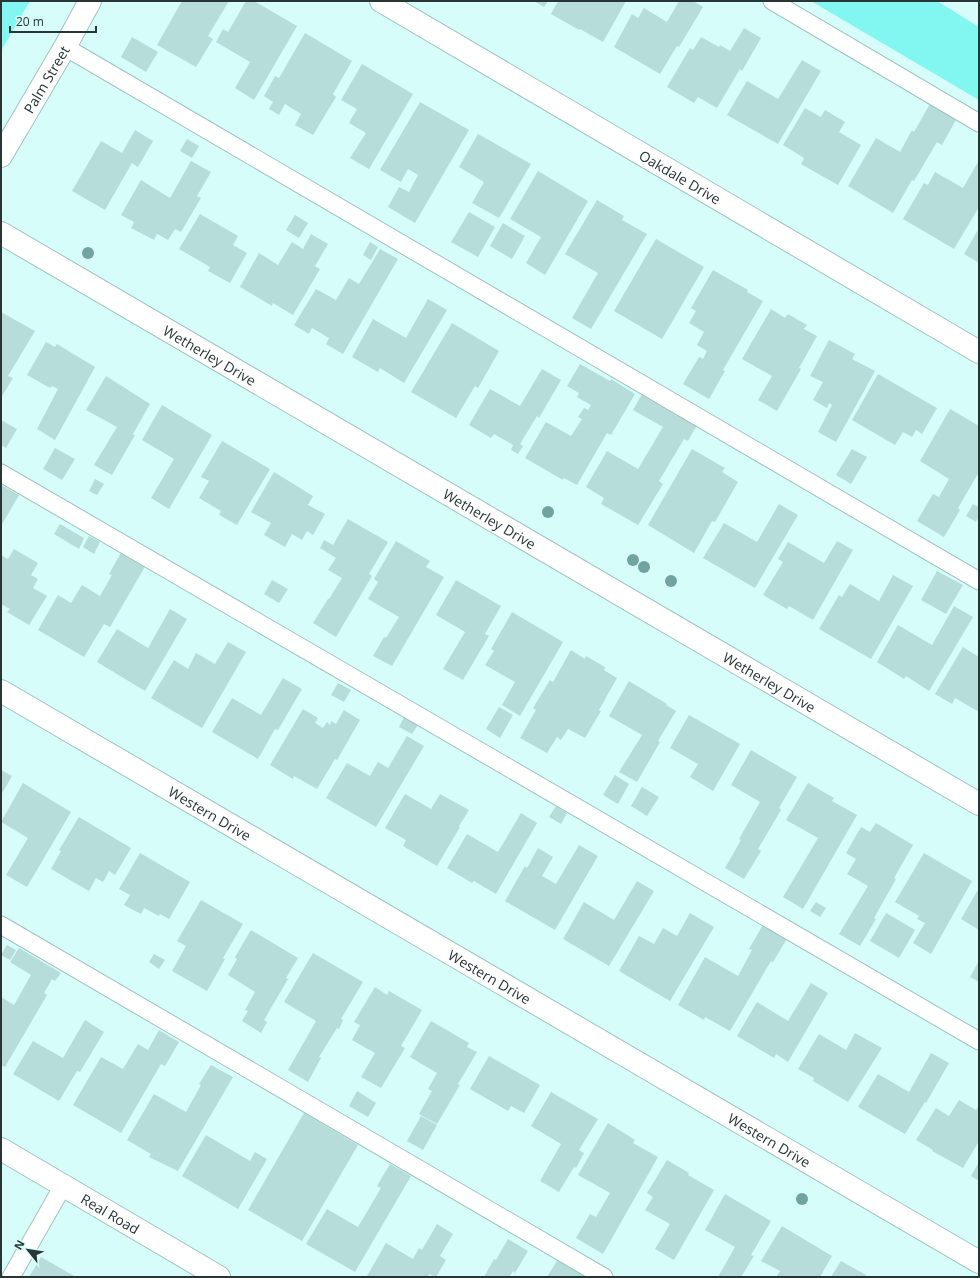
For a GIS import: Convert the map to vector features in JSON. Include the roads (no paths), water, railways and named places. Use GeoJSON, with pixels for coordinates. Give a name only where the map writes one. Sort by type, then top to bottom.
{"type":"FeatureCollection","features":[{"type":"Feature","properties":{"kind":"street","name":"Palm Street"},"geometry":{"type":"LineString","coordinates":[[1,156],[65,47],[90,1]]}},
{"type":"Feature","properties":{"kind":"street","name":"Oakdale Drive"},"geometry":{"type":"LineString","coordinates":[[381,1],[979,352]]}},
{"type":"Feature","properties":{"kind":"street","name":"Wetherley Drive"},"geometry":{"type":"LineString","coordinates":[[1,233],[979,804]]}},
{"type":"Feature","properties":{"kind":"street","name":"Western Drive"},"geometry":{"type":"LineString","coordinates":[[1,691],[979,1262]]}},
{"type":"Feature","properties":{"kind":"street","name":"Real Road"},"geometry":{"type":"LineString","coordinates":[[1,1149],[219,1277]]}},
{"type":"Feature","properties":{"kind":"lane"},"geometry":{"type":"LineString","coordinates":[[772,1],[979,123]]}},
{"type":"Feature","properties":{"kind":"lane"},"geometry":{"type":"LineString","coordinates":[[65,47],[979,581]]}},
{"type":"Feature","properties":{"kind":"lane"},"geometry":{"type":"LineString","coordinates":[[1,473],[979,1041]]}},
{"type":"Feature","properties":{"kind":"lane"},"geometry":{"type":"LineString","coordinates":[[1,925],[604,1277]]}},
{"type":"Feature","properties":{"kind":"lane"},"geometry":{"type":"LineString","coordinates":[[8,1272],[63,1186]]}}]}
